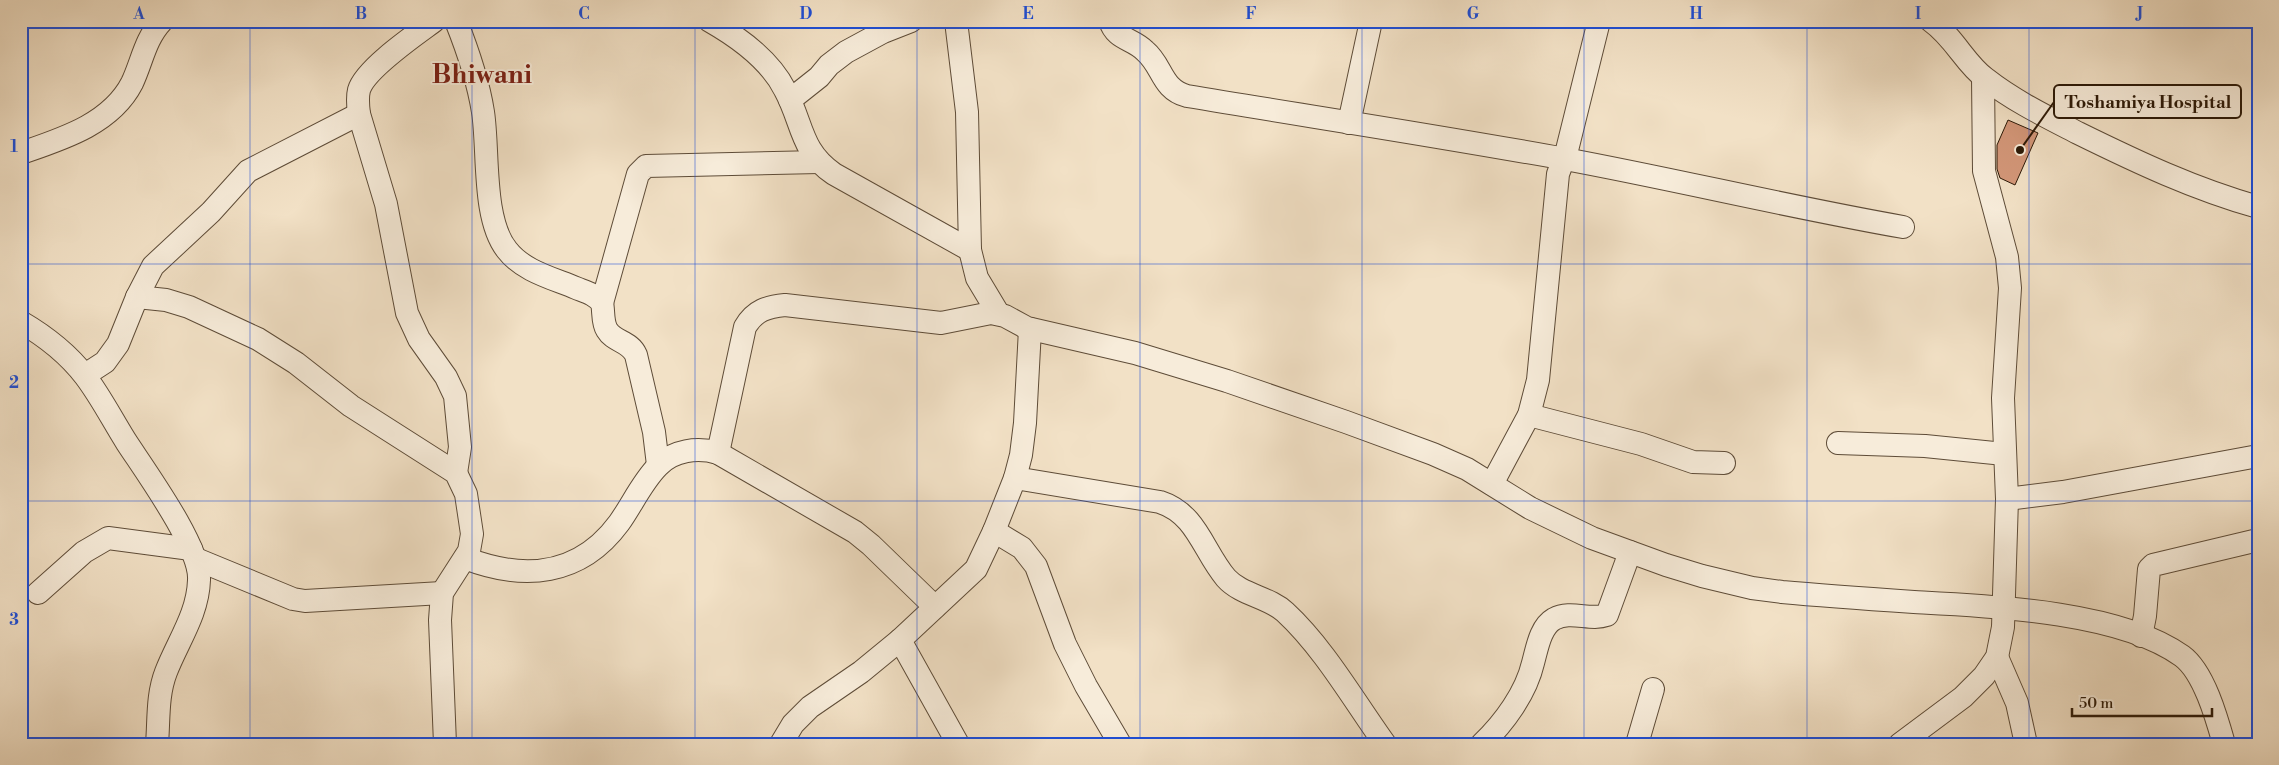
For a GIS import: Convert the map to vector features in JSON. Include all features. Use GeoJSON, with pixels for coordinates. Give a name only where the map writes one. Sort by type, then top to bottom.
{"type":"FeatureCollection","features":[{"type":"Feature","properties":{"kind":"street"},"geometry":{"type":"LineString","coordinates":[[21,152],[62,139],[84,128],[110,109],[130,86],[146,45],[162,21]]}},
{"type":"Feature","properties":{"kind":"street"},"geometry":{"type":"LineString","coordinates":[[434,21],[390,55],[363,82],[358,95],[359,114],[385,196],[407,313],[419,339],[446,377],[455,396],[460,447],[456,473]]}},
{"type":"Feature","properties":{"kind":"street"},"geometry":{"type":"LineString","coordinates":[[456,21],[475,71],[479,90],[483,114],[492,216],[500,240],[507,250],[524,266],[592,294],[602,302]]}},
{"type":"Feature","properties":{"kind":"street"},"geometry":{"type":"LineString","coordinates":[[710,21],[727,31],[754,52],[777,76],[790,100],[808,148],[818,162],[834,174],[970,250]]}},
{"type":"Feature","properties":{"kind":"street"},"geometry":{"type":"LineString","coordinates":[[790,100],[846,52],[883,32],[911,21]]}},
{"type":"Feature","properties":{"kind":"street"},"geometry":{"type":"LineString","coordinates":[[956,21],[967,112],[970,250],[977,278],[998,313],[1030,329],[1135,354],[1226,381],[1433,454],[1492,484],[1530,508],[1592,538],[1702,576],[1752,588],[1782,592],[2004,607],[2097,622],[2141,636],[2183,656],[2192,666],[2201,681],[2217,720],[2224,744]]}},
{"type":"Feature","properties":{"kind":"street"},"geometry":{"type":"LineString","coordinates":[[1110,21],[1117,34],[1146,51],[1169,86],[1180,94],[1563,159],[1808,210],[1903,227]]}},
{"type":"Feature","properties":{"kind":"street"},"geometry":{"type":"LineString","coordinates":[[1349,123],[1371,21]]}},
{"type":"Feature","properties":{"kind":"street"},"geometry":{"type":"LineString","coordinates":[[1492,484],[1529,415],[1540,367],[1554,200],[1599,21]]}},
{"type":"Feature","properties":{"kind":"street"},"geometry":{"type":"LineString","coordinates":[[1942,25],[1983,78],[2018,100],[2147,167],[2213,194],[2258,207]]}},
{"type":"Feature","properties":{"kind":"street"},"geometry":{"type":"LineString","coordinates":[[1900,744],[1963,697],[1984,676],[1997,657],[2003,627],[2007,499],[2003,398],[2010,288],[2007,257],[1984,171],[1983,78]]}},
{"type":"Feature","properties":{"kind":"street"},"geometry":{"type":"LineString","coordinates":[[84,375],[100,366],[110,356],[124,332],[137,297],[153,266],[208,216],[253,167],[288,152],[359,114]]}},
{"type":"Feature","properties":{"kind":"street"},"geometry":{"type":"LineString","coordinates":[[658,465],[654,432],[636,355],[632,347],[612,336],[606,329],[602,302],[638,174],[646,166],[818,162]]}},
{"type":"Feature","properties":{"kind":"street"},"geometry":{"type":"LineString","coordinates":[[137,297],[166,300],[190,307],[258,339],[296,363],[351,406],[456,473],[466,494],[471,518],[471,545],[465,558],[442,593],[440,638],[445,744]]}},
{"type":"Feature","properties":{"kind":"street"},"geometry":{"type":"LineString","coordinates":[[718,453],[745,327],[752,316],[766,308],[785,305],[940,323],[998,313]]}},
{"type":"Feature","properties":{"kind":"street"},"geometry":{"type":"LineString","coordinates":[[21,322],[61,350],[84,375],[162,497],[194,554],[199,580],[196,598],[190,620],[166,673],[159,705],[157,744]]}},
{"type":"Feature","properties":{"kind":"street"},"geometry":{"type":"LineString","coordinates":[[781,744],[793,724],[810,707],[861,672],[900,640],[976,569],[994,532],[1021,455],[1030,329]]}},
{"type":"Feature","properties":{"kind":"street"},"geometry":{"type":"LineString","coordinates":[[1529,415],[1641,444],[1693,462],[1724,463]]}},
{"type":"Feature","properties":{"kind":"street"},"geometry":{"type":"LineString","coordinates":[[1838,443],[1925,446],[2004,454]]}},
{"type":"Feature","properties":{"kind":"street"},"geometry":{"type":"LineString","coordinates":[[465,558],[534,572],[572,563],[582,558],[605,539],[618,524],[658,465],[685,451],[705,449],[718,453],[855,532],[935,608]]}},
{"type":"Feature","properties":{"kind":"street"},"geometry":{"type":"LineString","coordinates":[[2007,499],[2062,492],[2258,456]]}},
{"type":"Feature","properties":{"kind":"street"},"geometry":{"type":"LineString","coordinates":[[1014,478],[1160,502],[1180,513],[1199,533],[1230,581],[1278,607],[1292,619],[1324,658],[1385,744]]}},
{"type":"Feature","properties":{"kind":"street"},"geometry":{"type":"LineString","coordinates":[[994,532],[1022,548],[1036,566],[1066,644],[1086,686],[1120,744]]}},
{"type":"Feature","properties":{"kind":"street"},"geometry":{"type":"LineString","coordinates":[[38,593],[84,552],[108,538],[194,554],[293,598],[305,601],[442,593]]}},
{"type":"Feature","properties":{"kind":"street"},"geometry":{"type":"LineString","coordinates":[[2141,636],[2145,616],[2149,569],[2153,565],[2258,540]]}},
{"type":"Feature","properties":{"kind":"street"},"geometry":{"type":"LineString","coordinates":[[1482,744],[1509,711],[1527,682],[1538,642],[1548,624],[1553,619],[1570,615],[1607,614],[1630,552]]}},
{"type":"Feature","properties":{"kind":"street"},"geometry":{"type":"LineString","coordinates":[[900,640],[958,744]]}},
{"type":"Feature","properties":{"kind":"street"},"geometry":{"type":"LineString","coordinates":[[1997,657],[2017,703],[2026,744]]}},
{"type":"Feature","properties":{"kind":"street"},"geometry":{"type":"LineString","coordinates":[[1637,744],[1653,690]]}},
{"type":"Feature","properties":{"kind":"building"},"geometry":{"type":"Polygon","coordinates":[[[2008,120],[2038,133],[2015,185],[2000,178],[1997,169],[1997,145],[2008,120]]]}},
{"type":"Feature","properties":{"kind":"place","name":"Toshamiya Hospital"},"geometry":{"type":"Point","coordinates":[2020,150]}},
{"type":"Feature","properties":{"kind":"district","name":"Bhiwani"},"geometry":{"type":"Point","coordinates":[482,74]}}]}
